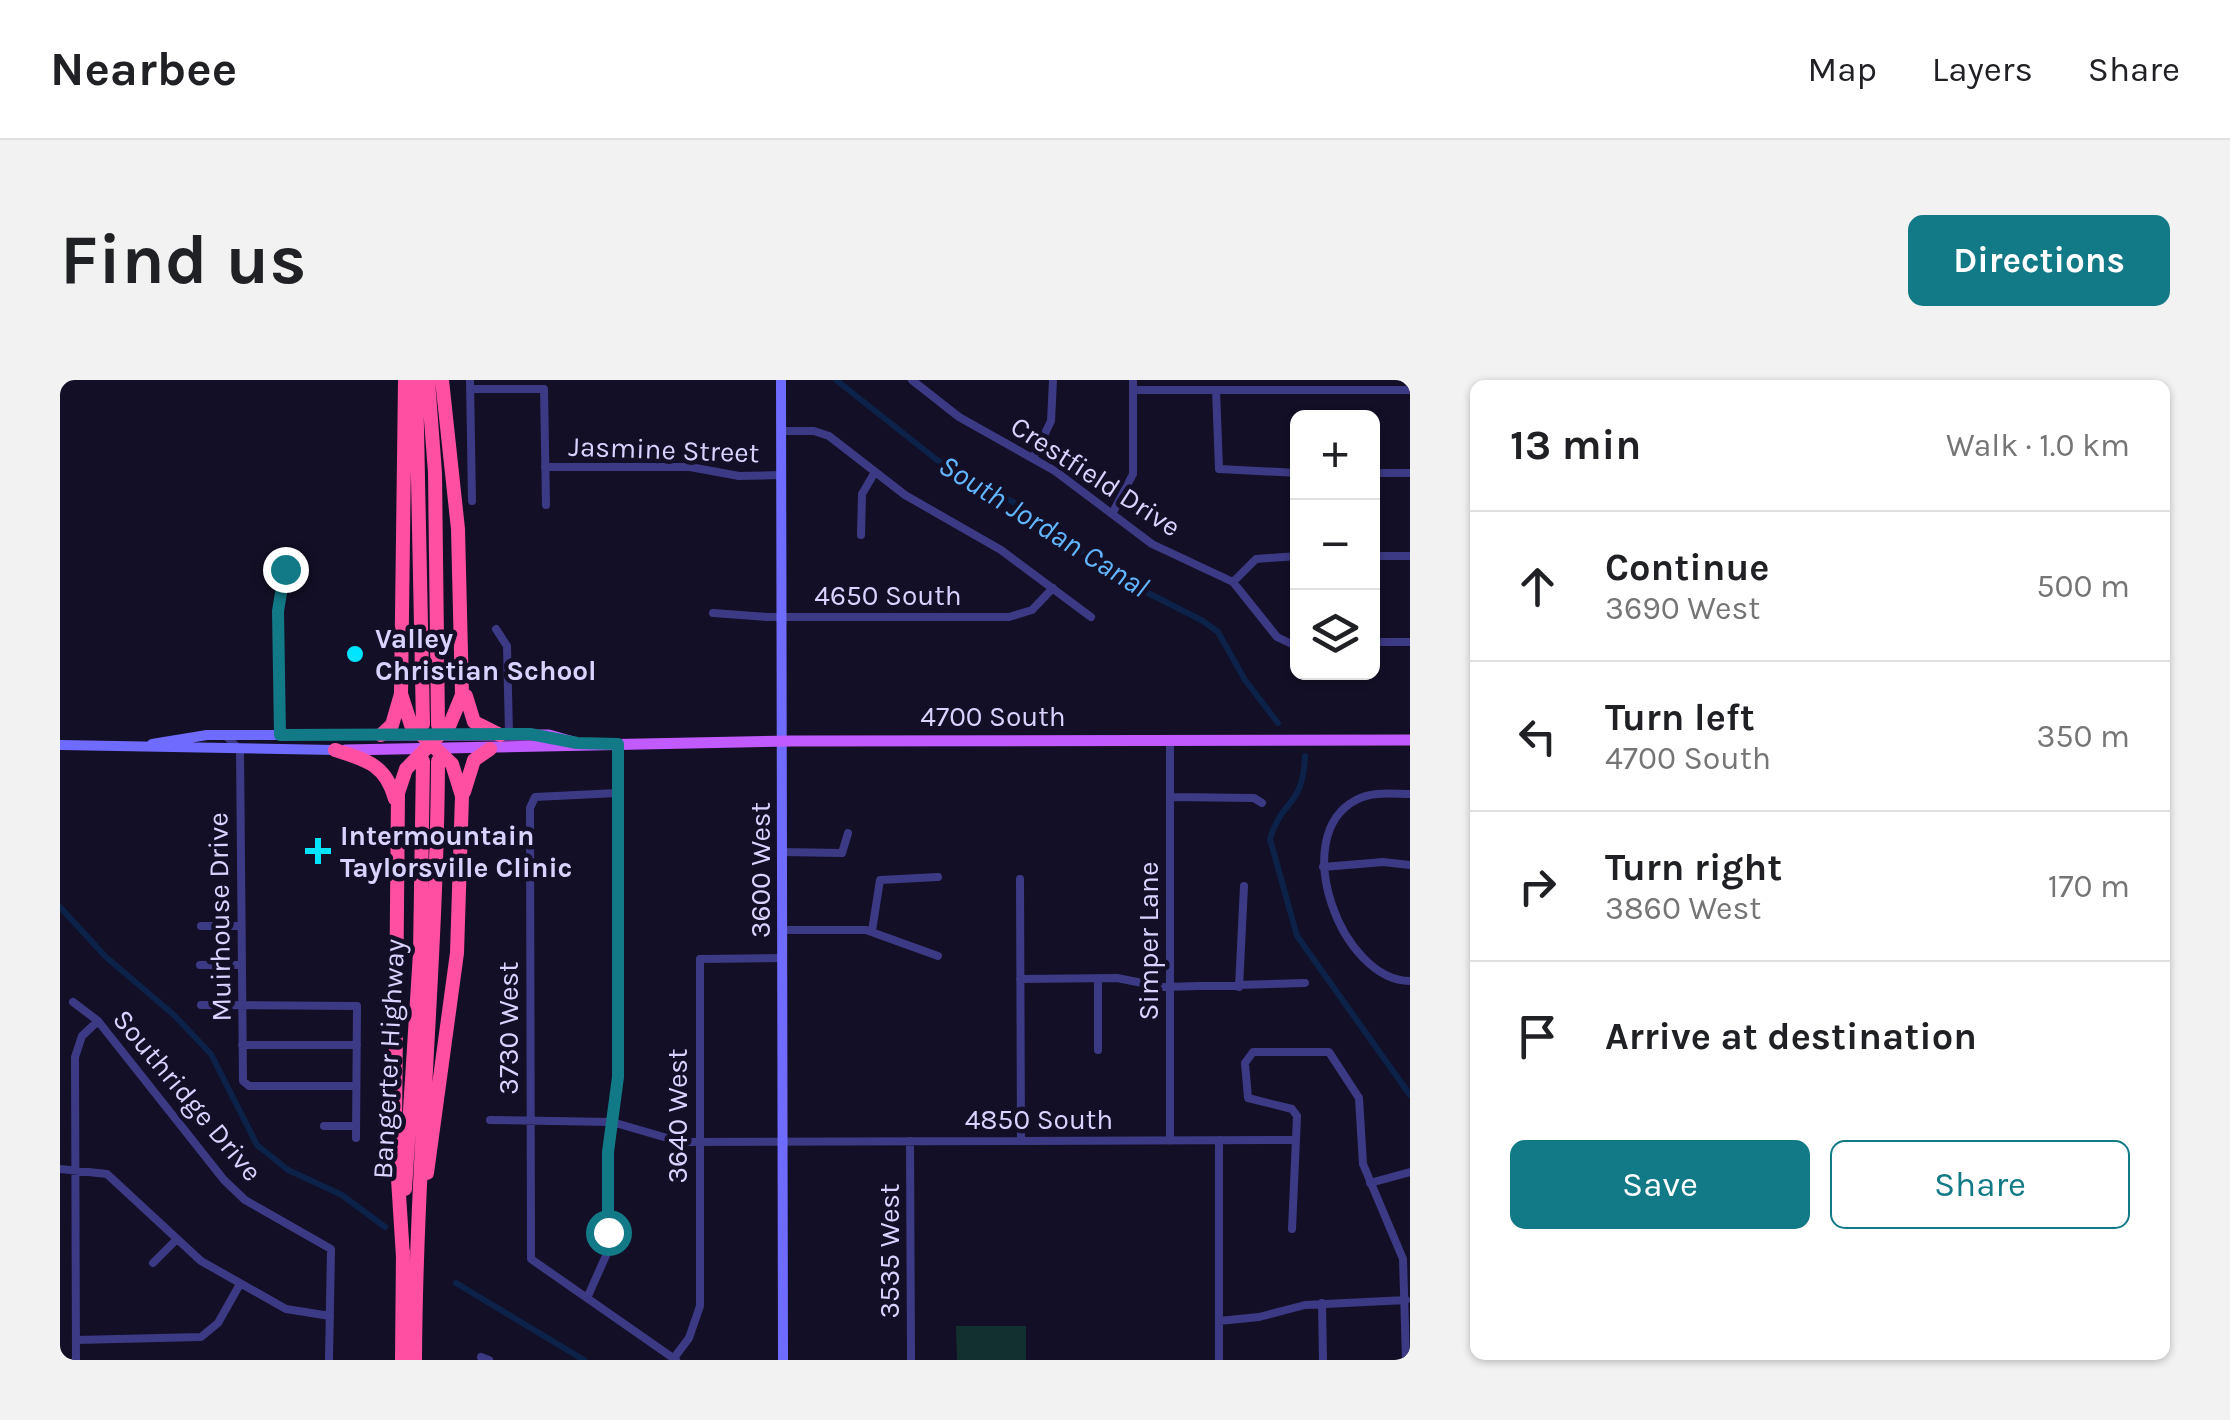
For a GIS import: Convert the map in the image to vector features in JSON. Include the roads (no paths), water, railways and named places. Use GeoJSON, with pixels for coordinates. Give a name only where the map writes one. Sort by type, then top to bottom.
{"type":"FeatureCollection","features":[{"type":"Feature","properties":{"kind":"highway"},"geometry":{"type":"LineString","coordinates":[[405,380],[401,694],[405,715],[458,776],[462,803],[455,972],[415,1232]]}},
{"type":"Feature","properties":{"kind":"highway","name":"Bangerter Highway"},"geometry":{"type":"LineString","coordinates":[[415,1360],[415,1232],[436,925],[416,380]]}},
{"type":"Feature","properties":{"kind":"highway","name":"Bangerter Highway"},"geometry":{"type":"LineString","coordinates":[[402,1360],[403,1257],[430,742],[435,472],[428,380]]}},
{"type":"Feature","properties":{"kind":"highway"},"geometry":{"type":"LineString","coordinates":[[403,1257],[395,1132],[397,814],[402,774],[459,707],[462,671],[458,528],[442,380]]}},
{"type":"Feature","properties":{"kind":"highway"},"geometry":{"type":"LineString","coordinates":[[462,671],[470,716],[505,734]]}},
{"type":"Feature","properties":{"kind":"highway"},"geometry":{"type":"LineString","coordinates":[[381,735],[392,725],[401,694]]}},
{"type":"Feature","properties":{"kind":"highway"},"geometry":{"type":"LineString","coordinates":[[462,803],[474,760],[490,749]]}},
{"type":"Feature","properties":{"kind":"highway"},"geometry":{"type":"LineString","coordinates":[[335,750],[381,768],[397,814]]}},
{"type":"Feature","properties":{"kind":"main road","name":"4700 South"},"geometry":{"type":"LineString","coordinates":[[335,750],[505,734],[556,736],[577,743]]}},
{"type":"Feature","properties":{"kind":"main road","name":"4700 South"},"geometry":{"type":"LineString","coordinates":[[381,735],[490,749],[577,743],[1410,740]]}},
{"type":"Feature","properties":{"kind":"street","name":"3600 West"},"geometry":{"type":"LineString","coordinates":[[781,380],[783,1360]]}},
{"type":"Feature","properties":{"kind":"street","name":"Crestfield Drive"},"geometry":{"type":"LineString","coordinates":[[912,380],[959,417],[1034,458],[1160,548],[1233,582],[1278,636],[1290,643]]}},
{"type":"Feature","properties":{"kind":"street"},"geometry":{"type":"LineString","coordinates":[[1034,458],[1051,421],[1053,380]]}},
{"type":"Feature","properties":{"kind":"street"},"geometry":{"type":"LineString","coordinates":[[472,501],[470,384],[544,389],[546,505]]}},
{"type":"Feature","properties":{"kind":"street"},"geometry":{"type":"LineString","coordinates":[[1112,514],[1132,474],[1133,385],[1216,390],[1410,390]]}},
{"type":"Feature","properties":{"kind":"street"},"geometry":{"type":"LineString","coordinates":[[1216,390],[1219,469],[1290,473]]}},
{"type":"Feature","properties":{"kind":"street"},"geometry":{"type":"LineString","coordinates":[[781,430],[824,434],[875,472],[1008,554],[1091,617]]}},
{"type":"Feature","properties":{"kind":"street","name":"Jasmine Street"},"geometry":{"type":"LineString","coordinates":[[545,467],[690,467],[739,476],[781,476]]}},
{"type":"Feature","properties":{"kind":"street"},"geometry":{"type":"LineString","coordinates":[[861,536],[862,494],[875,472]]}},
{"type":"Feature","properties":{"kind":"street"},"geometry":{"type":"LineString","coordinates":[[1380,473],[1410,473]]}},
{"type":"Feature","properties":{"kind":"street"},"geometry":{"type":"LineString","coordinates":[[946,536],[952,522]]}},
{"type":"Feature","properties":{"kind":"street"},"geometry":{"type":"LineString","coordinates":[[280,735],[278,611],[286,552]]}},
{"type":"Feature","properties":{"kind":"street"},"geometry":{"type":"LineString","coordinates":[[1380,556],[1410,556]]}},
{"type":"Feature","properties":{"kind":"street"},"geometry":{"type":"LineString","coordinates":[[1233,582],[1256,559],[1290,557]]}},
{"type":"Feature","properties":{"kind":"street","name":"4650 South"},"geometry":{"type":"LineString","coordinates":[[713,613],[782,617],[1009,617],[1032,610],[1053,588]]}},
{"type":"Feature","properties":{"kind":"street"},"geometry":{"type":"LineString","coordinates":[[496,629],[507,646],[505,734]]}},
{"type":"Feature","properties":{"kind":"street"},"geometry":{"type":"LineString","coordinates":[[1380,642],[1410,642]]}},
{"type":"Feature","properties":{"kind":"street"},"geometry":{"type":"LineString","coordinates":[[219,736],[232,740],[240,750],[262,735]]}},
{"type":"Feature","properties":{"kind":"street","name":"4700 South"},"geometry":{"type":"LineString","coordinates":[[151,744],[219,736],[381,735]]}},
{"type":"Feature","properties":{"kind":"street","name":"Simper Lane"},"geometry":{"type":"LineString","coordinates":[[1170,740],[1170,1141]]}},
{"type":"Feature","properties":{"kind":"street","name":"4700 South"},"geometry":{"type":"LineString","coordinates":[[60,744],[335,750]]}},
{"type":"Feature","properties":{"kind":"street"},"geometry":{"type":"LineString","coordinates":[[618,744],[618,1077],[612,1122],[608,1250],[600,1276],[588,1296],[675,1359]]}},
{"type":"Feature","properties":{"kind":"street","name":"Muirhouse Drive"},"geometry":{"type":"LineString","coordinates":[[240,750],[244,1083],[356,1086]]}},
{"type":"Feature","properties":{"kind":"street","name":"3730 West"},"geometry":{"type":"LineString","coordinates":[[588,1296],[531,1259],[530,808],[534,797],[549,792],[617,793]]}},
{"type":"Feature","properties":{"kind":"street"},"geometry":{"type":"LineString","coordinates":[[1410,794],[1368,795],[1346,806],[1326,841],[1323,867],[1341,926],[1378,974],[1410,981]]}},
{"type":"Feature","properties":{"kind":"street"},"geometry":{"type":"LineString","coordinates":[[1170,797],[1254,798],[1262,803]]}},
{"type":"Feature","properties":{"kind":"street"},"geometry":{"type":"LineString","coordinates":[[782,852],[842,853],[848,833]]}},
{"type":"Feature","properties":{"kind":"street"},"geometry":{"type":"LineString","coordinates":[[1323,867],[1384,862],[1410,865]]}},
{"type":"Feature","properties":{"kind":"street"},"geometry":{"type":"LineString","coordinates":[[872,931],[880,880],[938,877]]}},
{"type":"Feature","properties":{"kind":"street"},"geometry":{"type":"LineString","coordinates":[[1020,879],[1021,1142]]}},
{"type":"Feature","properties":{"kind":"street"},"geometry":{"type":"LineString","coordinates":[[1239,986],[1244,886]]}},
{"type":"Feature","properties":{"kind":"street"},"geometry":{"type":"LineString","coordinates":[[201,926],[240,926]]}},
{"type":"Feature","properties":{"kind":"street"},"geometry":{"type":"LineString","coordinates":[[782,930],[872,931],[938,956]]}},
{"type":"Feature","properties":{"kind":"street","name":"3640 West"},"geometry":{"type":"LineString","coordinates":[[675,1359],[698,1317],[700,959],[782,958]]}},
{"type":"Feature","properties":{"kind":"street"},"geometry":{"type":"LineString","coordinates":[[200,965],[240,965]]}},
{"type":"Feature","properties":{"kind":"street"},"geometry":{"type":"LineString","coordinates":[[1020,978],[1098,978],[1171,986],[1306,983]]}},
{"type":"Feature","properties":{"kind":"street"},"geometry":{"type":"LineString","coordinates":[[1098,978],[1098,1050]]}},
{"type":"Feature","properties":{"kind":"street","name":"Southridge Drive"},"geometry":{"type":"LineString","coordinates":[[73,1002],[98,1021],[224,1180],[245,1200],[330,1248],[330,1360]]}},
{"type":"Feature","properties":{"kind":"street"},"geometry":{"type":"LineString","coordinates":[[201,1005],[357,1006],[356,1138]]}},
{"type":"Feature","properties":{"kind":"street"},"geometry":{"type":"LineString","coordinates":[[76,1360],[76,1049],[82,1036],[98,1021]]}},
{"type":"Feature","properties":{"kind":"street"},"geometry":{"type":"LineString","coordinates":[[242,1045],[356,1045]]}},
{"type":"Feature","properties":{"kind":"street"},"geometry":{"type":"LineString","coordinates":[[1292,1229],[1295,1112],[1255,1102],[1246,1094],[1246,1057],[1258,1051],[1329,1052],[1359,1098],[1360,1151],[1370,1183],[1405,1248],[1406,1360]]}},
{"type":"Feature","properties":{"kind":"street","name":"4850 South"},"geometry":{"type":"LineString","coordinates":[[490,1120],[612,1122],[665,1138],[699,1142],[1296,1140]]}},
{"type":"Feature","properties":{"kind":"street"},"geometry":{"type":"LineString","coordinates":[[324,1126],[356,1126]]}},
{"type":"Feature","properties":{"kind":"street"},"geometry":{"type":"LineString","coordinates":[[1219,1140],[1219,1360]]}},
{"type":"Feature","properties":{"kind":"street","name":"3535 West"},"geometry":{"type":"LineString","coordinates":[[910,1142],[912,1360]]}},
{"type":"Feature","properties":{"kind":"street"},"geometry":{"type":"LineString","coordinates":[[60,1169],[99,1170],[114,1179],[175,1240],[240,1284],[294,1313],[330,1316]]}},
{"type":"Feature","properties":{"kind":"street"},"geometry":{"type":"LineString","coordinates":[[1370,1183],[1410,1172]]}},
{"type":"Feature","properties":{"kind":"street"},"geometry":{"type":"LineString","coordinates":[[153,1263],[175,1240]]}},
{"type":"Feature","properties":{"kind":"street"},"geometry":{"type":"LineString","coordinates":[[76,1340],[200,1337],[218,1323],[240,1284]]}},
{"type":"Feature","properties":{"kind":"street"},"geometry":{"type":"LineString","coordinates":[[1219,1321],[1322,1303],[1406,1300]]}},
{"type":"Feature","properties":{"kind":"street"},"geometry":{"type":"LineString","coordinates":[[1322,1303],[1322,1360]]}},
{"type":"Feature","properties":{"kind":"waterway","name":"South Jordan Canal"},"geometry":{"type":"LineString","coordinates":[[836,380],[937,460],[1029,511],[1109,573],[1218,632],[1245,680],[1278,723]]}},
{"type":"Feature","properties":{"kind":"waterway","name":"South Jordan Canal"},"geometry":{"type":"LineString","coordinates":[[1305,756],[1300,785],[1270,839],[1297,936],[1410,1095]]}},
{"type":"Feature","properties":{"kind":"waterway"},"geometry":{"type":"LineString","coordinates":[[60,907],[106,957],[174,1015],[211,1054],[257,1145],[288,1170],[342,1195],[385,1227]]}},
{"type":"Feature","properties":{"kind":"waterway"},"geometry":{"type":"LineString","coordinates":[[456,1283],[584,1360]]}},
{"type":"Feature","properties":{"kind":"place","name":"Valley Christian School"},"geometry":{"type":"Point","coordinates":[355,654]}},
{"type":"Feature","properties":{"kind":"place","name":"Intermountain Taylorsville Clinic"},"geometry":{"type":"Point","coordinates":[318,851]}}]}
